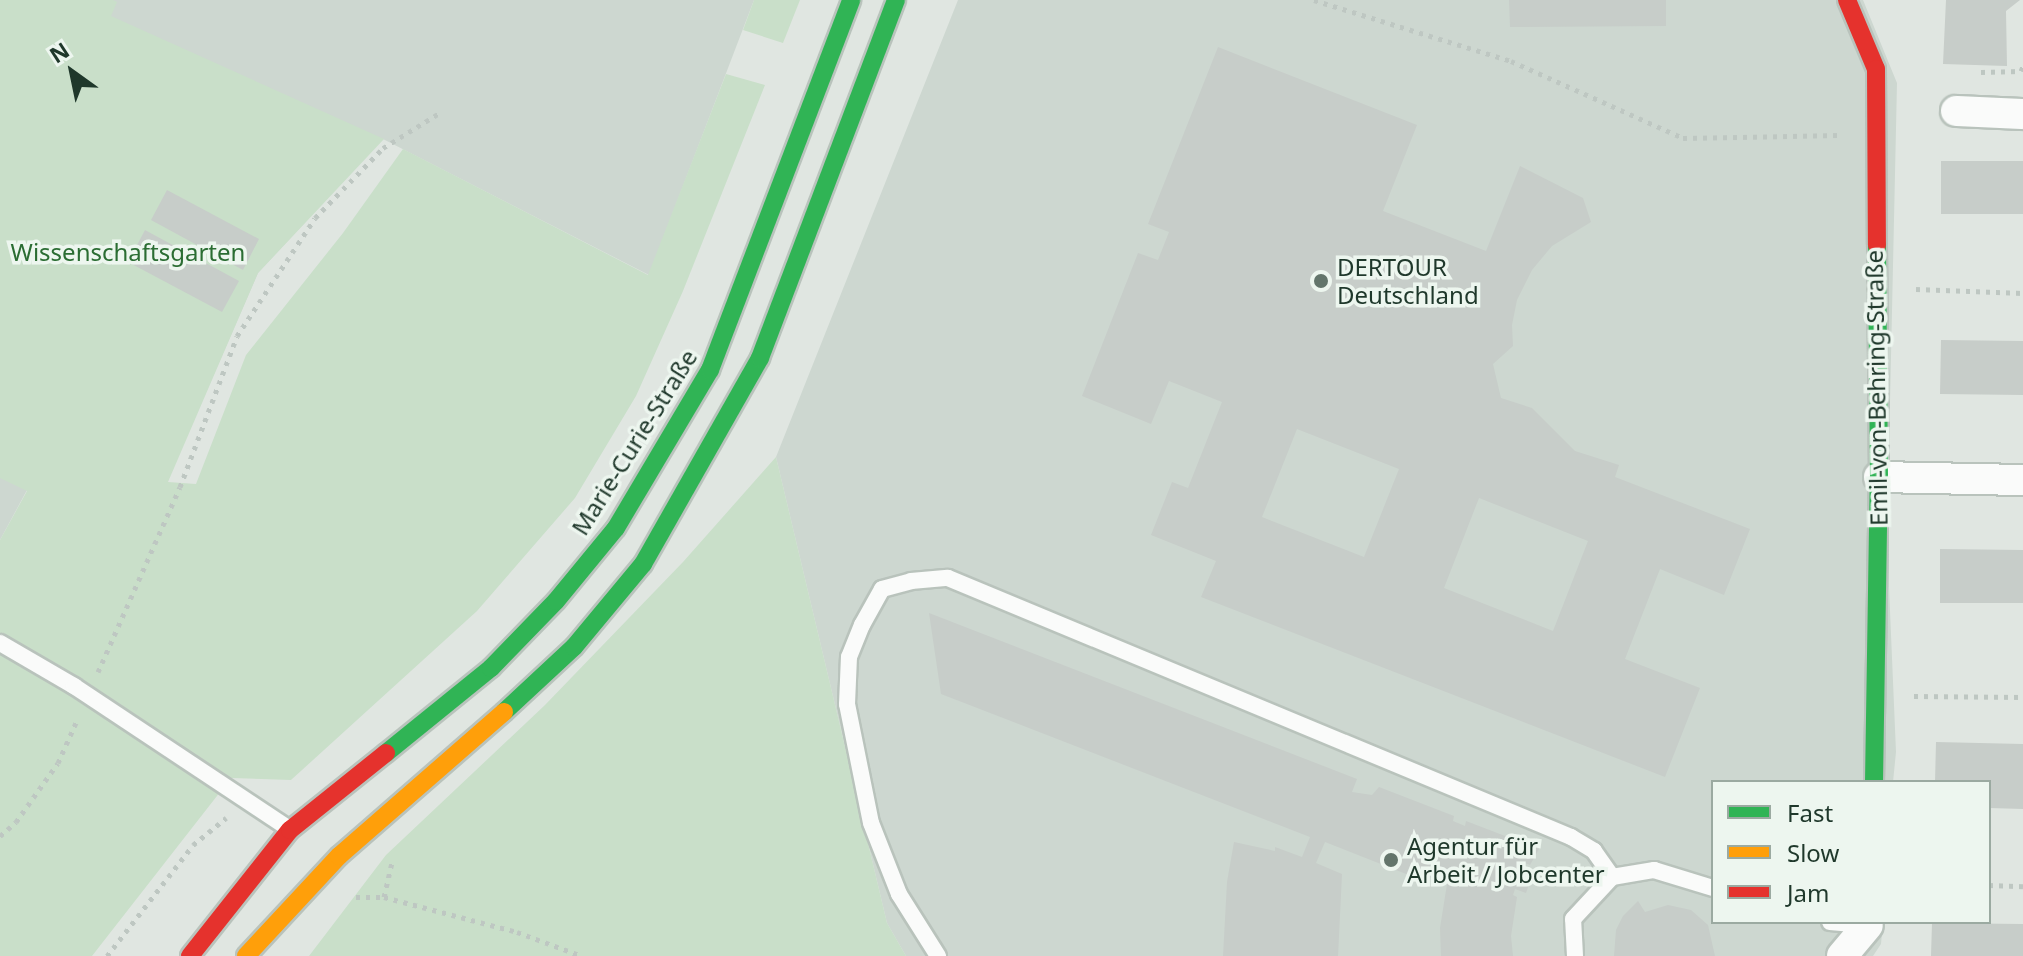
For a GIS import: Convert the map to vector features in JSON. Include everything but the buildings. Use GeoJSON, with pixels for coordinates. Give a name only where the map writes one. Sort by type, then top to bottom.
{"type":"FeatureCollection","features":[{"type":"Feature","properties":{"kind":"main road","name":"Marie-Curie-Straße"},"geometry":{"type":"LineString","coordinates":[[190,956],[290,830],[491,668],[556,601],[616,528],[710,370],[851,0]]}},
{"type":"Feature","properties":{"kind":"main road"},"geometry":{"type":"LineString","coordinates":[[246,956],[339,856],[467,747],[574,647],[643,564],[760,358],[896,0]]}},
{"type":"Feature","properties":{"kind":"main road","name":"Emil-von-Behring-Straße"},"geometry":{"type":"LineString","coordinates":[[1847,0],[1876,69],[1879,477],[1874,780]]}},
{"type":"Feature","properties":{"kind":"street"},"geometry":{"type":"LineString","coordinates":[[1956,111],[2023,114]]}},
{"type":"Feature","properties":{"kind":"street"},"geometry":{"type":"LineString","coordinates":[[1879,477],[2023,480]]}},
{"type":"Feature","properties":{"kind":"street"},"geometry":{"type":"LineString","coordinates":[[1842,956],[1868,924]]}},
{"type":"Feature","properties":{"kind":"street"},"geometry":{"type":"LineString","coordinates":[[1868,924],[1874,956]]}},
{"type":"Feature","properties":{"kind":"lane"},"geometry":{"type":"LineString","coordinates":[[938,956],[899,894],[871,823],[847,704],[849,657],[862,625],[882,589],[911,581],[948,578],[1571,837],[1594,851],[1612,877]]}},
{"type":"Feature","properties":{"kind":"lane"},"geometry":{"type":"LineString","coordinates":[[0,643],[87,695],[290,830]]}},
{"type":"Feature","properties":{"kind":"lane"},"geometry":{"type":"LineString","coordinates":[[1575,956],[1573,919],[1612,877],[1654,870],[1711,887]]}},
{"type":"Feature","properties":{"kind":"path"},"geometry":{"type":"LineString","coordinates":[[1314,0],[1511,61],[1683,138],[1841,135],[1875,120]]}},
{"type":"Feature","properties":{"kind":"path"},"geometry":{"type":"LineString","coordinates":[[1981,72],[2021,71],[2023,66]]}},
{"type":"Feature","properties":{"kind":"path"},"geometry":{"type":"LineString","coordinates":[[0,836],[16,822],[58,763],[180,487],[237,336],[315,218],[383,148],[441,112]]}},
{"type":"Feature","properties":{"kind":"path","name":"Emil-von-Behring-Straße"},"geometry":{"type":"LineString","coordinates":[[1911,288],[2023,293]]}},
{"type":"Feature","properties":{"kind":"path"},"geometry":{"type":"LineString","coordinates":[[1909,695],[2023,697]]}},
{"type":"Feature","properties":{"kind":"path"},"geometry":{"type":"LineString","coordinates":[[107,956],[193,845],[246,801]]}},
{"type":"Feature","properties":{"kind":"path"},"geometry":{"type":"LineString","coordinates":[[393,863],[384,897],[517,932],[582,956]]}},
{"type":"Feature","properties":{"kind":"path"},"geometry":{"type":"LineString","coordinates":[[1991,885],[2023,886]]}},
{"type":"Feature","properties":{"kind":"shaded area"},"geometry":{"type":"Polygon","coordinates":[[[0,0],[754,0],[649,275],[383,139],[258,273],[167,482],[27,490],[0,540],[0,0]]]}},
{"type":"Feature","properties":{"kind":"shaded area"},"geometry":{"type":"Polygon","coordinates":[[[958,0],[1863,0],[1897,83],[1887,540],[1896,752],[1893,780],[1711,780],[1711,924],[1883,924],[1881,944],[1873,956],[906,956],[887,923],[776,457],[958,0]]]}},
{"type":"Feature","properties":{"kind":"green space","name":"Wissenschaftsgarten"},"geometry":{"type":"Polygon","coordinates":[[[0,0],[113,0],[117,2],[111,16],[384,139],[258,273],[168,482],[196,484],[246,355],[343,233],[403,149],[648,275],[726,74],[765,85],[683,291],[636,396],[575,498],[477,611],[291,780],[231,778],[92,956],[0,956],[0,540],[27,491],[0,478],[0,0]]]}},
{"type":"Feature","properties":{"kind":"green space"},"geometry":{"type":"Polygon","coordinates":[[[754,0],[800,0],[783,43],[743,30],[754,0]]]}},
{"type":"Feature","properties":{"kind":"green space"},"geometry":{"type":"Polygon","coordinates":[[[776,457],[887,923],[906,956],[309,956],[386,855],[545,705],[683,562],[776,457]]]}},
{"type":"Feature","properties":{"kind":"traffic: fast"},"geometry":{"type":"LineString","coordinates":[[386,753],[491,668],[556,601],[616,528],[710,370],[851,0]]}},
{"type":"Feature","properties":{"kind":"traffic: fast"},"geometry":{"type":"LineString","coordinates":[[504,712],[574,647],[643,564],[760,358],[896,0]]}},
{"type":"Feature","properties":{"kind":"traffic: fast"},"geometry":{"type":"LineString","coordinates":[[1874,780],[1879,477],[1877,245]]}},
{"type":"Feature","properties":{"kind":"traffic: slow"},"geometry":{"type":"LineString","coordinates":[[246,956],[339,856],[504,712]]}},
{"type":"Feature","properties":{"kind":"traffic: jam"},"geometry":{"type":"LineString","coordinates":[[1847,0],[1876,69],[1877,245]]}},
{"type":"Feature","properties":{"kind":"traffic: jam"},"geometry":{"type":"LineString","coordinates":[[190,956],[290,830],[386,753]]}},
{"type":"Feature","properties":{"kind":"place","name":"DERTOUR Deutschland"},"geometry":{"type":"Point","coordinates":[1321,281]}},
{"type":"Feature","properties":{"kind":"place","name":"Agentur für Arbeit / Jobcenter"},"geometry":{"type":"Point","coordinates":[1391,860]}}]}
